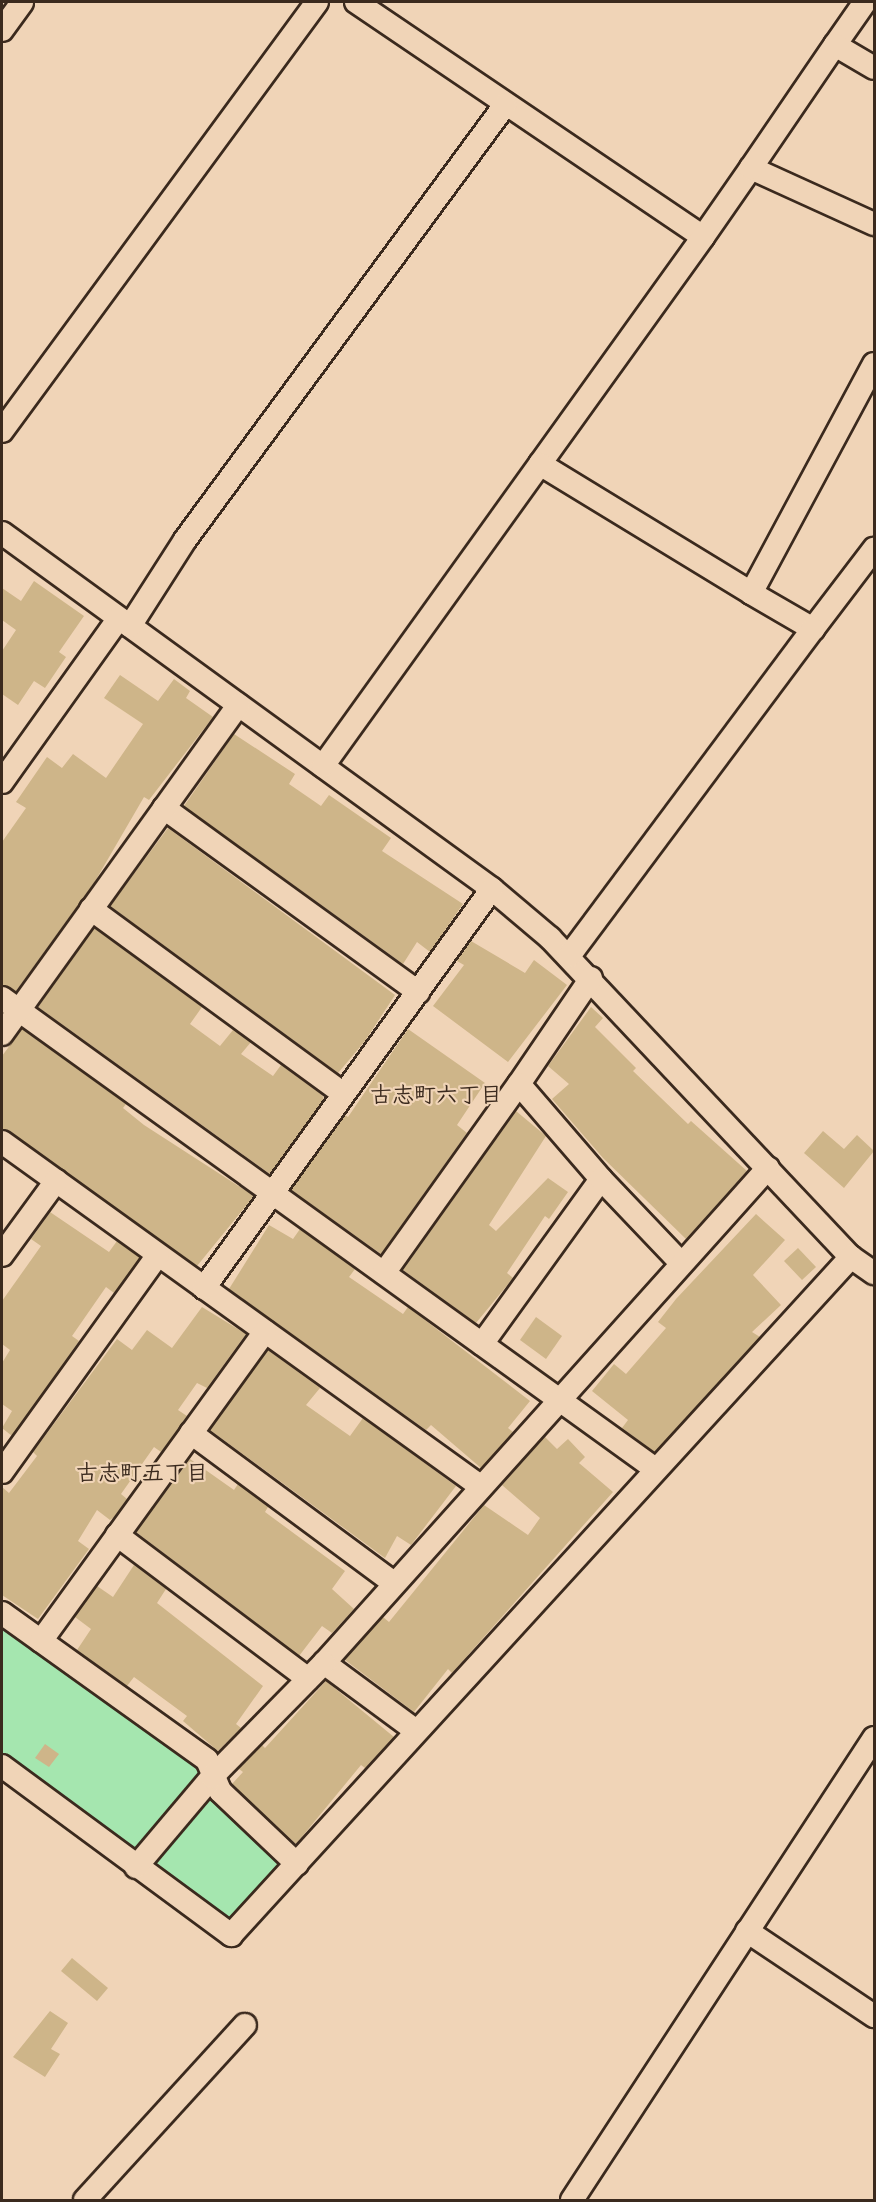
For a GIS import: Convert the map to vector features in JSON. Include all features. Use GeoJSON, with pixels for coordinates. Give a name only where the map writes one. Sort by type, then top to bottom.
{"type":"FeatureCollection","features":[{"type":"Feature","properties":{"kind":"street"},"geometry":{"type":"LineString","coordinates":[[2,30],[22,2]]}},
{"type":"Feature","properties":{"kind":"street"},"geometry":{"type":"LineString","coordinates":[[2,431],[317,2]]}},
{"type":"Feature","properties":{"kind":"street"},"geometry":{"type":"LineString","coordinates":[[356,2],[702,237]]}},
{"type":"Feature","properties":{"kind":"street"},"geometry":{"type":"LineString","coordinates":[[323,766],[751,168],[865,2]]}},
{"type":"Feature","properties":{"kind":"street"},"geometry":{"type":"LineString","coordinates":[[835,45],[874,68]]}},
{"type":"Feature","properties":{"kind":"street"},"geometry":{"type":"LineString","coordinates":[[2,782],[185,540],[505,105]]}},
{"type":"Feature","properties":{"kind":"street"},"geometry":{"type":"LineString","coordinates":[[751,168],[874,224]]}},
{"type":"Feature","properties":{"kind":"street"},"geometry":{"type":"LineString","coordinates":[[751,593],[874,364]]}},
{"type":"Feature","properties":{"kind":"street"},"geometry":{"type":"LineString","coordinates":[[540,464],[813,629]]}},
{"type":"Feature","properties":{"kind":"street"},"geometry":{"type":"LineString","coordinates":[[2,534],[492,889],[591,978],[851,1257],[874,1273]]}},
{"type":"Feature","properties":{"kind":"street"},"geometry":{"type":"LineString","coordinates":[[569,956],[874,549]]}},
{"type":"Feature","properties":{"kind":"street"},"geometry":{"type":"LineString","coordinates":[[2,1034],[10,1004],[91,909],[238,705]]}},
{"type":"Feature","properties":{"kind":"street"},"geometry":{"type":"LineString","coordinates":[[164,808],[418,992]]}},
{"type":"Feature","properties":{"kind":"street"},"geometry":{"type":"LineString","coordinates":[[204,1288],[492,889]]}},
{"type":"Feature","properties":{"kind":"street"},"geometry":{"type":"LineString","coordinates":[[91,909],[344,1094]]}},
{"type":"Feature","properties":{"kind":"street"},"geometry":{"type":"LineString","coordinates":[[384,1273],[519,1084],[591,978]]}},
{"type":"Feature","properties":{"kind":"street"},"geometry":{"type":"LineString","coordinates":[[10,1004],[654,1468]]}},
{"type":"Feature","properties":{"kind":"street"},"geometry":{"type":"LineString","coordinates":[[519,1084],[601,1179],[681,1263]]}},
{"type":"Feature","properties":{"kind":"street"},"geometry":{"type":"LineString","coordinates":[[2,1142],[480,1486]]}},
{"type":"Feature","properties":{"kind":"street"},"geometry":{"type":"LineString","coordinates":[[136,1867],[212,1777],[324,1663],[558,1399],[768,1168]]}},
{"type":"Feature","properties":{"kind":"street"},"geometry":{"type":"LineString","coordinates":[[482,1344],[601,1179]]}},
{"type":"Feature","properties":{"kind":"street"},"geometry":{"type":"LineString","coordinates":[[2,1255],[56,1181]]}},
{"type":"Feature","properties":{"kind":"street"},"geometry":{"type":"LineString","coordinates":[[2,1472],[158,1255]]}},
{"type":"Feature","properties":{"kind":"street"},"geometry":{"type":"LineString","coordinates":[[2,1766],[231,1935],[654,1468],[851,1257]]}},
{"type":"Feature","properties":{"kind":"street"},"geometry":{"type":"LineString","coordinates":[[41,1641],[265,1331]]}},
{"type":"Feature","properties":{"kind":"street"},"geometry":{"type":"LineString","coordinates":[[192,1432],[394,1583]]}},
{"type":"Feature","properties":{"kind":"street"},"geometry":{"type":"LineString","coordinates":[[117,1535],[308,1679]]}},
{"type":"Feature","properties":{"kind":"street"},"geometry":{"type":"LineString","coordinates":[[2,1613],[207,1760],[212,1777],[220,1791],[297,1864]]}},
{"type":"Feature","properties":{"kind":"street"},"geometry":{"type":"LineString","coordinates":[[324,1663],[415,1730]]}},
{"type":"Feature","properties":{"kind":"street"},"geometry":{"type":"LineString","coordinates":[[572,2200],[874,1738]]}},
{"type":"Feature","properties":{"kind":"street"},"geometry":{"type":"LineString","coordinates":[[747,1932],[874,2016]]}},
{"type":"Feature","properties":{"kind":"street"},"geometry":{"type":"LineString","coordinates":[[85,2200],[245,2025]]}},
{"type":"Feature","properties":{"kind":"green space"},"geometry":{"type":"Polygon","coordinates":[[[2,1620],[202,1768],[301,1875],[234,1945],[2,1778],[2,1620]]]}},
{"type":"Feature","properties":{"kind":"building"},"geometry":{"type":"Polygon","coordinates":[[[34,581],[84,616],[59,652],[66,657],[45,688],[34,681],[18,705],[2,694],[2,651],[16,630],[2,620],[2,588],[21,601],[34,581]]]}},
{"type":"Feature","properties":{"kind":"building"},"geometry":{"type":"Polygon","coordinates":[[[120,675],[158,701],[174,679],[190,691],[186,698],[213,717],[149,800],[144,797],[94,883],[16,991],[2,985],[2,842],[26,808],[16,802],[47,757],[62,768],[73,754],[106,778],[143,724],[104,698],[120,675]]]}},
{"type":"Feature","properties":{"kind":"building"},"geometry":{"type":"Polygon","coordinates":[[[234,734],[295,774],[289,784],[321,806],[329,795],[391,838],[382,851],[463,904],[430,952],[417,942],[403,964],[184,806],[234,734]]]}},
{"type":"Feature","properties":{"kind":"building"},"geometry":{"type":"Polygon","coordinates":[[[168,828],[395,995],[365,1041],[338,1073],[110,906],[168,828]]]}},
{"type":"Feature","properties":{"kind":"building"},"geometry":{"type":"Polygon","coordinates":[[[94,928],[202,1007],[190,1024],[220,1046],[233,1030],[251,1042],[241,1054],[273,1076],[281,1065],[322,1095],[324,1099],[270,1174],[38,1007],[94,928]]]}},
{"type":"Feature","properties":{"kind":"building"},"geometry":{"type":"Polygon","coordinates":[[[471,941],[525,973],[534,960],[567,985],[508,1062],[433,1006],[464,965],[457,961],[471,941]]]}},
{"type":"Feature","properties":{"kind":"building"},"geometry":{"type":"Polygon","coordinates":[[[591,1007],[603,1018],[595,1027],[636,1068],[633,1071],[688,1124],[691,1121],[747,1171],[686,1239],[603,1158],[552,1099],[569,1084],[548,1066],[591,1007]]]}},
{"type":"Feature","properties":{"kind":"building"},"geometry":{"type":"Polygon","coordinates":[[[22,1029],[126,1104],[123,1108],[144,1125],[254,1196],[197,1266],[2,1129],[2,1056],[22,1029]]]}},
{"type":"Feature","properties":{"kind":"building"},"geometry":{"type":"Polygon","coordinates":[[[408,1029],[485,1083],[457,1125],[467,1133],[381,1254],[291,1190],[345,1115],[348,1117],[408,1029]]]}},
{"type":"Feature","properties":{"kind":"building"},"geometry":{"type":"Polygon","coordinates":[[[516,1111],[546,1136],[489,1225],[496,1231],[548,1178],[568,1192],[549,1219],[545,1216],[507,1273],[513,1278],[476,1323],[403,1270],[516,1111]]]}},
{"type":"Feature","properties":{"kind":"building"},"geometry":{"type":"Polygon","coordinates":[[[823,1131],[844,1149],[857,1135],[874,1151],[844,1188],[804,1153],[823,1131]]]}},
{"type":"Feature","properties":{"kind":"building"},"geometry":{"type":"Polygon","coordinates":[[[50,1212],[109,1252],[117,1241],[140,1258],[114,1293],[106,1287],[72,1336],[79,1341],[12,1436],[2,1428],[12,1411],[2,1404],[2,1363],[10,1350],[2,1344],[2,1301],[41,1246],[31,1239],[50,1212]]]}},
{"type":"Feature","properties":{"kind":"building"},"geometry":{"type":"Polygon","coordinates":[[[756,1214],[785,1240],[753,1275],[781,1305],[752,1332],[760,1337],[655,1452],[622,1428],[628,1420],[592,1391],[614,1364],[626,1374],[666,1328],[658,1322],[676,1299],[756,1214]]]}},
{"type":"Feature","properties":{"kind":"building"},"geometry":{"type":"Polygon","coordinates":[[[269,1225],[293,1239],[300,1229],[355,1269],[349,1277],[403,1314],[408,1307],[530,1401],[508,1428],[513,1432],[481,1468],[431,1425],[426,1430],[229,1289],[269,1225]]]}},
{"type":"Feature","properties":{"kind":"building"},"geometry":{"type":"Polygon","coordinates":[[[798,1248],[816,1267],[802,1280],[784,1261],[798,1248]]]}},
{"type":"Feature","properties":{"kind":"building"},"geometry":{"type":"Polygon","coordinates":[[[202,1307],[246,1334],[207,1388],[197,1383],[178,1410],[187,1416],[161,1452],[154,1447],[121,1494],[127,1499],[114,1517],[110,1520],[97,1510],[78,1541],[89,1549],[38,1619],[2,1595],[2,1487],[9,1493],[37,1456],[33,1452],[117,1339],[132,1350],[147,1330],[172,1348],[202,1307]]]}},
{"type":"Feature","properties":{"kind":"building"},"geometry":{"type":"Polygon","coordinates":[[[536,1317],[562,1336],[546,1359],[520,1340],[536,1317]]]}},
{"type":"Feature","properties":{"kind":"building"},"geometry":{"type":"Polygon","coordinates":[[[268,1350],[320,1388],[306,1405],[350,1436],[363,1418],[456,1486],[411,1545],[397,1536],[385,1558],[210,1430],[268,1350]]]}},
{"type":"Feature","properties":{"kind":"building"},"geometry":{"type":"Polygon","coordinates":[[[545,1437],[557,1449],[568,1439],[585,1457],[579,1463],[613,1492],[452,1673],[448,1669],[414,1712],[345,1660],[383,1617],[389,1622],[484,1505],[528,1535],[540,1518],[502,1485],[545,1437]]]}},
{"type":"Feature","properties":{"kind":"building"},"geometry":{"type":"Polygon","coordinates":[[[190,1459],[234,1490],[238,1484],[268,1507],[265,1512],[345,1571],[332,1589],[354,1609],[332,1633],[322,1626],[299,1656],[136,1532],[190,1459]]]}},
{"type":"Feature","properties":{"kind":"building"},"geometry":{"type":"Polygon","coordinates":[[[134,1565],[166,1589],[157,1603],[263,1686],[236,1724],[241,1728],[218,1751],[183,1721],[187,1716],[134,1677],[127,1686],[77,1650],[91,1629],[75,1617],[97,1586],[113,1597],[134,1565]]]}},
{"type":"Feature","properties":{"kind":"building"},"geometry":{"type":"Polygon","coordinates":[[[326,1681],[394,1737],[365,1768],[361,1765],[296,1844],[232,1784],[243,1772],[239,1769],[262,1745],[265,1748],[326,1681]]]}},
{"type":"Feature","properties":{"kind":"building"},"geometry":{"type":"Polygon","coordinates":[[[45,1744],[59,1754],[49,1767],[35,1758],[45,1744]]]}},
{"type":"Feature","properties":{"kind":"building"},"geometry":{"type":"Polygon","coordinates":[[[72,1958],[108,1988],[97,2001],[61,1971],[72,1958]]]}},
{"type":"Feature","properties":{"kind":"building"},"geometry":{"type":"Polygon","coordinates":[[[50,2011],[68,2023],[51,2049],[60,2054],[45,2077],[13,2057],[50,2011]]]}},
{"type":"Feature","properties":{"kind":"district","name":"古志町六丁目"},"geometry":{"type":"Point","coordinates":[436,1096]}},
{"type":"Feature","properties":{"kind":"district","name":"古志町五丁目"},"geometry":{"type":"Point","coordinates":[142,1474]}}]}
